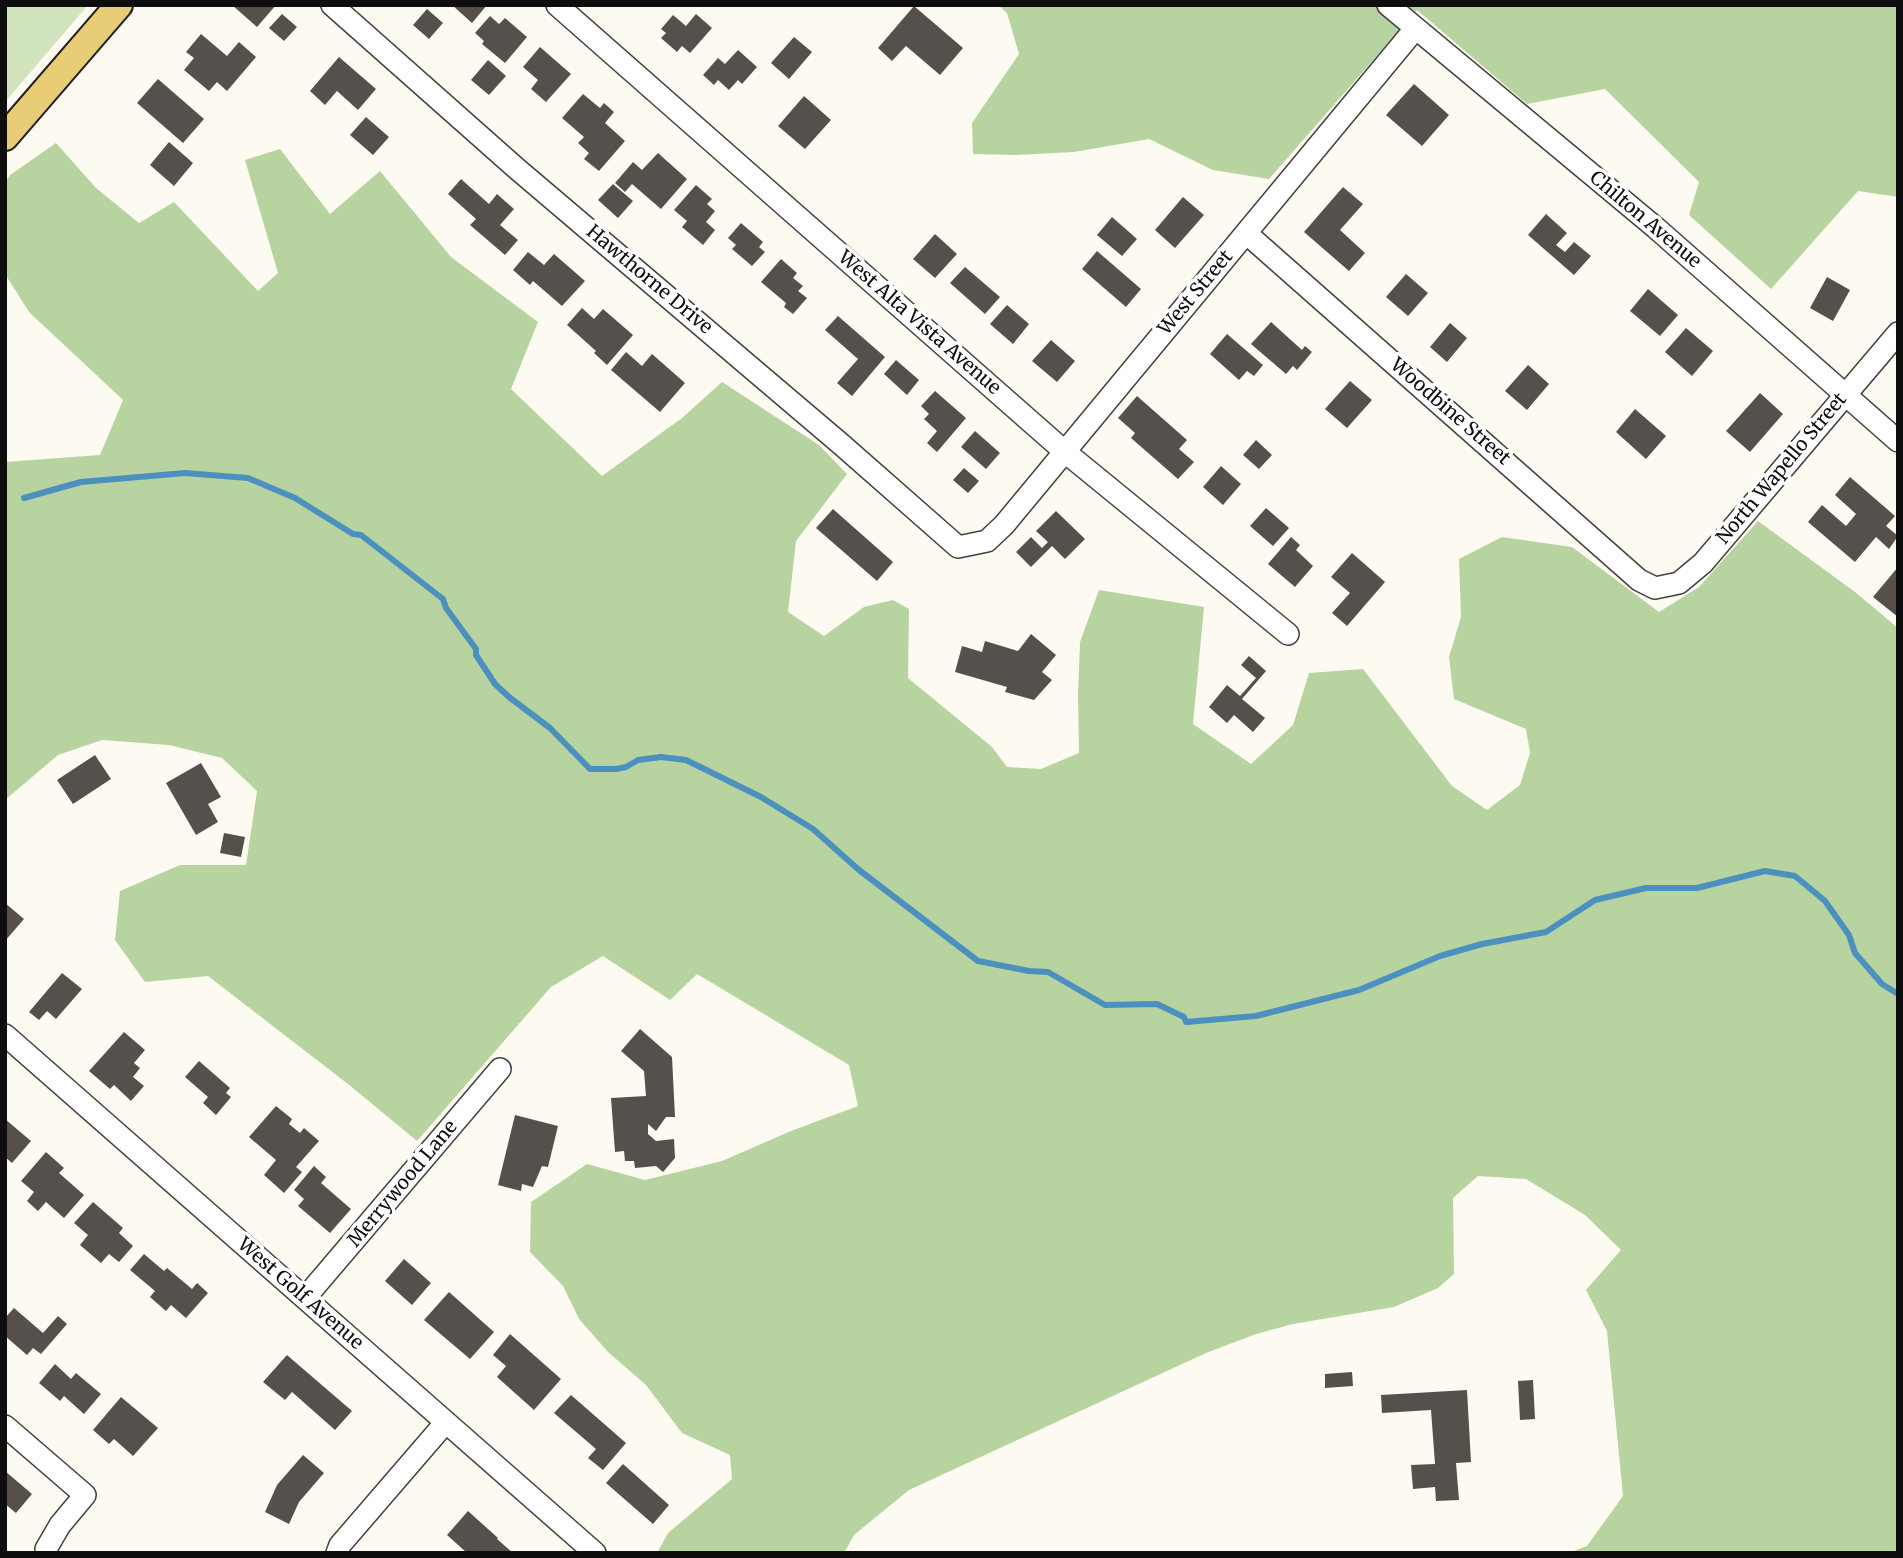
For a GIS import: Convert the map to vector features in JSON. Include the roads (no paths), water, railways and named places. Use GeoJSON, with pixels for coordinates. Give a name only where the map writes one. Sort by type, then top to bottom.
{"type":"FeatureCollection","features":[{"type":"Feature","properties":{"kind":"main road"},"geometry":{"type":"LineString","coordinates":[[5,137],[119,5]]}},
{"type":"Feature","properties":{"kind":"street","name":"Hawthorne Drive"},"geometry":{"type":"LineString","coordinates":[[332,5],[516,168],[842,444],[958,547],[970,546]]}},
{"type":"Feature","properties":{"kind":"street","name":"West Alta Vista Avenue"},"geometry":{"type":"LineString","coordinates":[[557,5],[1064,451],[1287,634]]}},
{"type":"Feature","properties":{"kind":"street","name":"Chilton Avenue"},"geometry":{"type":"LineString","coordinates":[[1388,5],[1657,228],[1898,441]]}},
{"type":"Feature","properties":{"kind":"street","name":"West Street"},"geometry":{"type":"LineString","coordinates":[[970,546],[987,541],[1004,524],[1415,29]]}},
{"type":"Feature","properties":{"kind":"street","name":"Woodbine Street"},"geometry":{"type":"LineString","coordinates":[[1246,233],[1639,580],[1655,588]]}},
{"type":"Feature","properties":{"kind":"street","name":"North Wapello Street"},"geometry":{"type":"LineString","coordinates":[[1655,588],[1679,583],[1703,563],[1898,333]]}},
{"type":"Feature","properties":{"kind":"street","name":"West Golf Avenue"},"geometry":{"type":"LineString","coordinates":[[5,1035],[595,1553]]}},
{"type":"Feature","properties":{"kind":"street","name":"Merrywood Lane"},"geometry":{"type":"LineString","coordinates":[[305,1298],[500,1069]]}},
{"type":"Feature","properties":{"kind":"street"},"geometry":{"type":"LineString","coordinates":[[337,1553],[340,1545],[446,1422]]}},
{"type":"Feature","properties":{"kind":"street"},"geometry":{"type":"LineString","coordinates":[[5,1426],[85,1495],[60,1525],[46,1549],[47,1553]]}},
{"type":"Feature","properties":{"kind":"waterway"},"geometry":{"type":"LineString","coordinates":[[24,498],[81,482],[185,473],[248,478],[295,498],[353,534],[361,535],[443,599],[446,608],[476,649],[476,655],[495,684],[550,728],[590,769],[616,769],[638,760],[661,757],[686,760],[761,797],[813,829],[859,870],[978,961],[1048,972],[1105,1005],[1157,1004],[1184,1017],[1186,1022],[1256,1016],[1359,990],[1440,956],[1482,944],[1546,932],[1595,900],[1646,888],[1697,888],[1765,871],[1795,876],[1825,901],[1849,935],[1855,953],[1882,984],[1898,994]]}}]}
